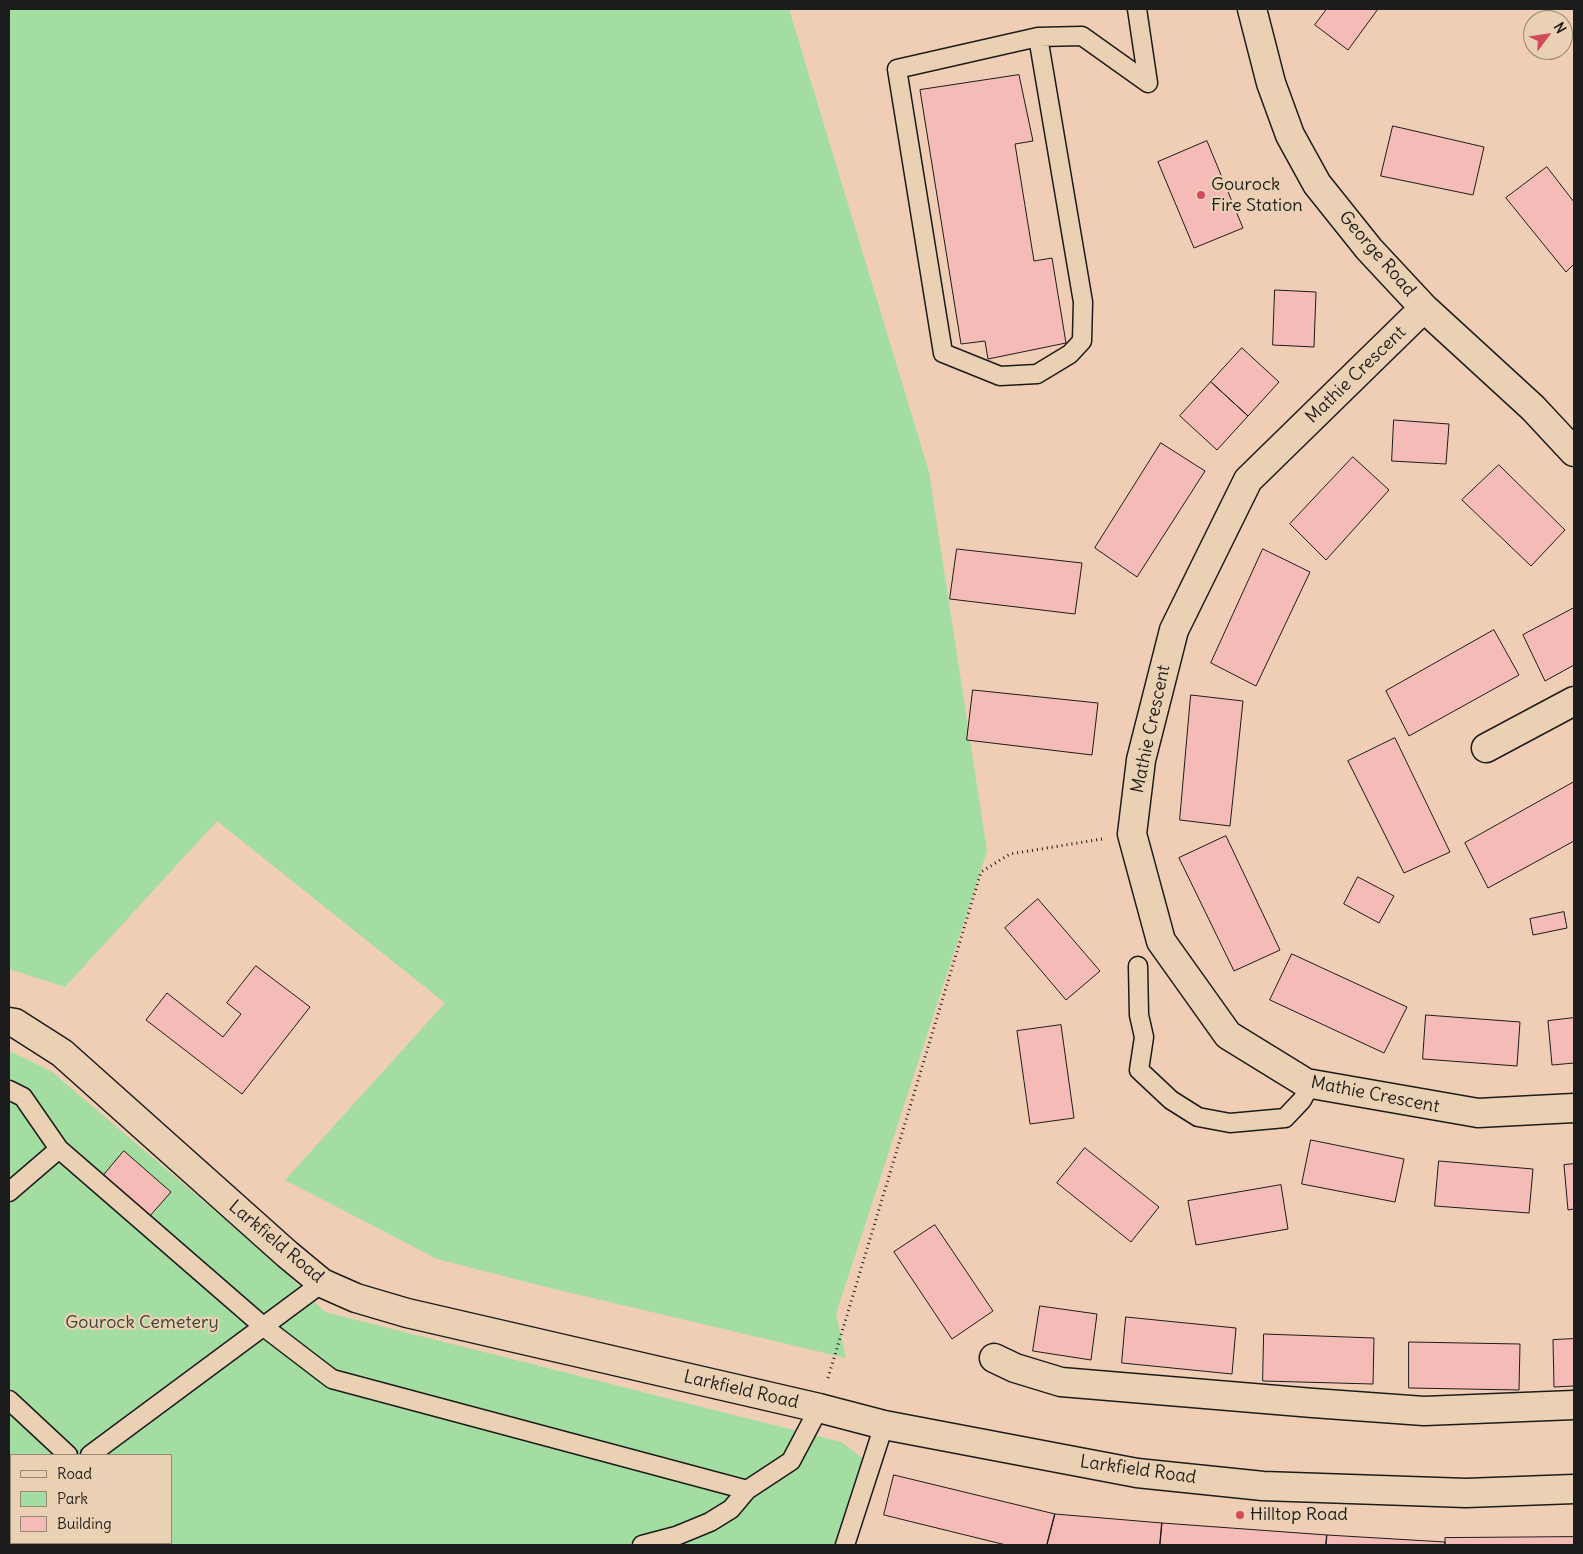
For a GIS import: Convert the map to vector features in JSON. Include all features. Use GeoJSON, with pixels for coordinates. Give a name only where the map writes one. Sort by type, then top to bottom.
{"type":"FeatureCollection","features":[{"type":"Feature","properties":{"kind":"street","name":"George Road"},"geometry":{"type":"LineString","coordinates":[[1252,9],[1271,83],[1290,135],[1317,184],[1369,249],[1424,308],[1533,408],[1574,452]]}},
{"type":"Feature","properties":{"kind":"street","name":"Mathie Crescent"},"geometry":{"type":"LineString","coordinates":[[1424,308],[1248,480],[1174,630],[1141,760],[1132,834],[1161,940],[1228,1035],[1306,1083],[1478,1114],[1574,1108]]}},
{"type":"Feature","properties":{"kind":"street"},"geometry":{"type":"LineString","coordinates":[[1486,748],[1574,701]]}},
{"type":"Feature","properties":{"kind":"street","name":"Larkfield Road"},"geometry":{"type":"LineString","coordinates":[[9,1022],[15,1023],[62,1053],[322,1283],[356,1298],[407,1313],[819,1408],[884,1425],[1137,1473],[1263,1486],[1466,1493],[1574,1490]]}},
{"type":"Feature","properties":{"kind":"street"},"geometry":{"type":"LineString","coordinates":[[994,1358],[1015,1368],[1061,1382],[1303,1403],[1424,1411],[1574,1405]]}},
{"type":"Feature","properties":{"kind":"lane"},"geometry":{"type":"LineString","coordinates":[[1038,37],[1083,302],[1082,341],[1070,354],[1037,374],[1000,376],[943,353],[897,69],[1038,37],[1082,36],[1148,83],[1136,9]]}},
{"type":"Feature","properties":{"kind":"lane"},"geometry":{"type":"LineString","coordinates":[[1138,966],[1138,1015],[1144,1037],[1139,1070],[1171,1100],[1198,1117],[1230,1123],[1285,1118],[1302,1100],[1307,1091],[1306,1083]]}},
{"type":"Feature","properties":{"kind":"lane"},"geometry":{"type":"LineString","coordinates":[[9,1090],[23,1097],[60,1149],[264,1327],[332,1380],[746,1490]]}},
{"type":"Feature","properties":{"kind":"lane"},"geometry":{"type":"LineString","coordinates":[[9,1192],[60,1149]]}},
{"type":"Feature","properties":{"kind":"lane"},"geometry":{"type":"LineString","coordinates":[[91,1454],[322,1283]]}},
{"type":"Feature","properties":{"kind":"lane"},"geometry":{"type":"LineString","coordinates":[[9,1400],[67,1454]]}},
{"type":"Feature","properties":{"kind":"lane"},"geometry":{"type":"LineString","coordinates":[[642,1545],[676,1536],[710,1522],[730,1510],[746,1490],[791,1461],[819,1408]]}},
{"type":"Feature","properties":{"kind":"lane"},"geometry":{"type":"LineString","coordinates":[[845,1545],[884,1425]]}},
{"type":"Feature","properties":{"kind":"path"},"geometry":{"type":"LineString","coordinates":[[819,1408],[981,872],[1010,854],[1132,834]]}},
{"type":"Feature","properties":{"kind":"green space"},"geometry":{"type":"Polygon","coordinates":[[[9,9],[789,9],[929,472],[987,851],[836,1314],[846,1358],[550,1288],[437,1259],[285,1180],[445,1003],[217,821],[65,987],[9,969],[9,9]]]}},
{"type":"Feature","properties":{"kind":"green space","name":"Gourock Cemetery"},"geometry":{"type":"Polygon","coordinates":[[[9,1051],[51,1071],[275,1262],[325,1312],[841,1442],[877,1469],[851,1545],[9,1545],[9,1051]]]}},
{"type":"Feature","properties":{"kind":"building"},"geometry":{"type":"Polygon","coordinates":[[[1327,9],[1378,9],[1348,50],[1315,25],[1327,9]]]}},
{"type":"Feature","properties":{"kind":"building"},"geometry":{"type":"Polygon","coordinates":[[[1019,75],[1033,141],[1015,144],[1034,261],[1052,258],[1066,343],[988,359],[985,341],[961,344],[920,90],[1019,75]]]}},
{"type":"Feature","properties":{"kind":"building"},"geometry":{"type":"Polygon","coordinates":[[[1393,126],[1484,147],[1473,195],[1381,176],[1393,126]]]}},
{"type":"Feature","properties":{"kind":"building","name":"Gourock Fire Station"},"geometry":{"type":"Polygon","coordinates":[[[1207,141],[1243,228],[1194,248],[1158,162],[1207,141]]]}},
{"type":"Feature","properties":{"kind":"building"},"geometry":{"type":"Polygon","coordinates":[[[1547,167],[1574,202],[1574,264],[1566,272],[1506,198],[1547,167]]]}},
{"type":"Feature","properties":{"kind":"building"},"geometry":{"type":"Polygon","coordinates":[[[1275,290],[1316,292],[1314,347],[1273,345],[1275,290]]]}},
{"type":"Feature","properties":{"kind":"building"},"geometry":{"type":"Polygon","coordinates":[[[1242,348],[1279,382],[1248,416],[1211,382],[1242,348]]]}},
{"type":"Feature","properties":{"kind":"building"},"geometry":{"type":"Polygon","coordinates":[[[1211,382],[1248,416],[1217,450],[1180,416],[1211,382]]]}},
{"type":"Feature","properties":{"kind":"building"},"geometry":{"type":"Polygon","coordinates":[[[1394,420],[1449,424],[1446,464],[1392,461],[1394,420]]]}},
{"type":"Feature","properties":{"kind":"building"},"geometry":{"type":"Polygon","coordinates":[[[1161,443],[1205,471],[1137,577],[1095,548],[1161,443]]]}},
{"type":"Feature","properties":{"kind":"building"},"geometry":{"type":"Polygon","coordinates":[[[1353,457],[1389,490],[1326,560],[1290,524],[1353,457]]]}},
{"type":"Feature","properties":{"kind":"building"},"geometry":{"type":"Polygon","coordinates":[[[1499,465],[1565,530],[1531,566],[1462,500],[1499,465]]]}},
{"type":"Feature","properties":{"kind":"building"},"geometry":{"type":"Polygon","coordinates":[[[957,549],[1082,563],[1075,614],[950,599],[957,549]]]}},
{"type":"Feature","properties":{"kind":"building"},"geometry":{"type":"Polygon","coordinates":[[[1263,549],[1310,572],[1256,686],[1211,663],[1263,549]]]}},
{"type":"Feature","properties":{"kind":"building"},"geometry":{"type":"Polygon","coordinates":[[[1574,608],[1574,665],[1545,681],[1523,635],[1574,608]]]}},
{"type":"Feature","properties":{"kind":"building"},"geometry":{"type":"Polygon","coordinates":[[[1494,630],[1519,675],[1409,736],[1386,691],[1494,630]]]}},
{"type":"Feature","properties":{"kind":"building"},"geometry":{"type":"Polygon","coordinates":[[[973,690],[1098,703],[1092,755],[967,740],[973,690]]]}},
{"type":"Feature","properties":{"kind":"building"},"geometry":{"type":"Polygon","coordinates":[[[1191,695],[1243,701],[1230,826],[1180,820],[1191,695]]]}},
{"type":"Feature","properties":{"kind":"building"},"geometry":{"type":"Polygon","coordinates":[[[1395,738],[1450,852],[1404,873],[1348,761],[1395,738]]]}},
{"type":"Feature","properties":{"kind":"building"},"geometry":{"type":"Polygon","coordinates":[[[1574,782],[1574,841],[1488,888],[1465,843],[1574,782]]]}},
{"type":"Feature","properties":{"kind":"building"},"geometry":{"type":"Polygon","coordinates":[[[1226,836],[1280,950],[1234,971],[1179,858],[1226,836]]]}},
{"type":"Feature","properties":{"kind":"building"},"geometry":{"type":"Polygon","coordinates":[[[1358,877],[1394,896],[1379,923],[1344,904],[1358,877]]]}},
{"type":"Feature","properties":{"kind":"building"},"geometry":{"type":"Polygon","coordinates":[[[1038,899],[1100,971],[1066,1000],[1005,928],[1038,899]]]}},
{"type":"Feature","properties":{"kind":"building"},"geometry":{"type":"Polygon","coordinates":[[[1564,912],[1567,928],[1533,935],[1530,919],[1564,912]]]}},
{"type":"Feature","properties":{"kind":"building"},"geometry":{"type":"Polygon","coordinates":[[[1292,954],[1407,1007],[1384,1053],[1270,1000],[1292,954]]]}},
{"type":"Feature","properties":{"kind":"building"},"geometry":{"type":"Polygon","coordinates":[[[256,966],[310,1007],[242,1094],[146,1020],[167,993],[223,1037],[241,1014],[227,1003],[256,966]]]}},
{"type":"Feature","properties":{"kind":"building"},"geometry":{"type":"Polygon","coordinates":[[[1426,1015],[1520,1022],[1517,1066],[1423,1059],[1426,1015]]]}},
{"type":"Feature","properties":{"kind":"building"},"geometry":{"type":"Polygon","coordinates":[[[1574,1018],[1574,1063],[1552,1065],[1548,1021],[1574,1018]]]}},
{"type":"Feature","properties":{"kind":"building"},"geometry":{"type":"Polygon","coordinates":[[[1061,1025],[1074,1118],[1030,1124],[1017,1031],[1061,1025]]]}},
{"type":"Feature","properties":{"kind":"building"},"geometry":{"type":"Polygon","coordinates":[[[1311,1140],[1404,1159],[1395,1202],[1302,1184],[1311,1140]]]}},
{"type":"Feature","properties":{"kind":"building"},"geometry":{"type":"Polygon","coordinates":[[[1085,1148],[1159,1207],[1131,1242],[1057,1183],[1085,1148]]]}},
{"type":"Feature","properties":{"kind":"building"},"geometry":{"type":"Polygon","coordinates":[[[124,1151],[171,1192],[149,1217],[103,1176],[124,1151]]]}},
{"type":"Feature","properties":{"kind":"building"},"geometry":{"type":"Polygon","coordinates":[[[1439,1161],[1533,1169],[1529,1213],[1435,1206],[1439,1161]]]}},
{"type":"Feature","properties":{"kind":"building"},"geometry":{"type":"Polygon","coordinates":[[[1574,1164],[1574,1209],[1568,1210],[1564,1165],[1574,1164]]]}},
{"type":"Feature","properties":{"kind":"building"},"geometry":{"type":"Polygon","coordinates":[[[1281,1185],[1288,1229],[1196,1245],[1188,1201],[1281,1185]]]}},
{"type":"Feature","properties":{"kind":"building"},"geometry":{"type":"Polygon","coordinates":[[[935,1225],[993,1311],[952,1339],[894,1252],[935,1225]]]}},
{"type":"Feature","properties":{"kind":"building"},"geometry":{"type":"Polygon","coordinates":[[[1040,1306],[1097,1314],[1091,1360],[1033,1351],[1040,1306]]]}},
{"type":"Feature","properties":{"kind":"building"},"geometry":{"type":"Polygon","coordinates":[[[1126,1317],[1236,1328],[1232,1374],[1122,1363],[1126,1317]]]}},
{"type":"Feature","properties":{"kind":"building"},"geometry":{"type":"Polygon","coordinates":[[[1264,1334],[1374,1338],[1373,1384],[1263,1381],[1264,1334]]]}},
{"type":"Feature","properties":{"kind":"building"},"geometry":{"type":"Polygon","coordinates":[[[1574,1339],[1574,1386],[1554,1387],[1553,1340],[1574,1339]]]}},
{"type":"Feature","properties":{"kind":"building"},"geometry":{"type":"Polygon","coordinates":[[[1409,1342],[1520,1344],[1519,1390],[1409,1388],[1409,1342]]]}},
{"type":"Feature","properties":{"kind":"building"},"geometry":{"type":"Polygon","coordinates":[[[894,1475],[1055,1514],[1047,1545],[1006,1545],[884,1515],[894,1475]]]}},
{"type":"Feature","properties":{"kind":"building"},"geometry":{"type":"Polygon","coordinates":[[[1055,1514],[1162,1523],[1160,1545],[1047,1545],[1055,1514]]]}},
{"type":"Feature","properties":{"kind":"building"},"geometry":{"type":"Polygon","coordinates":[[[1162,1523],[1327,1535],[1326,1545],[1160,1545],[1162,1523]]]}},
{"type":"Feature","properties":{"kind":"building"},"geometry":{"type":"Polygon","coordinates":[[[1327,1535],[1445,1542],[1445,1545],[1326,1545],[1327,1535]]]}},
{"type":"Feature","properties":{"kind":"building"},"geometry":{"type":"Polygon","coordinates":[[[1574,1537],[1574,1545],[1445,1545],[1445,1538],[1574,1537]]]}},
{"type":"Feature","properties":{"kind":"place","name":"Gourock Fire Station"},"geometry":{"type":"Point","coordinates":[1201,195]}},
{"type":"Feature","properties":{"kind":"place","name":"Hilltop Road"},"geometry":{"type":"Point","coordinates":[1240,1515]}}]}
